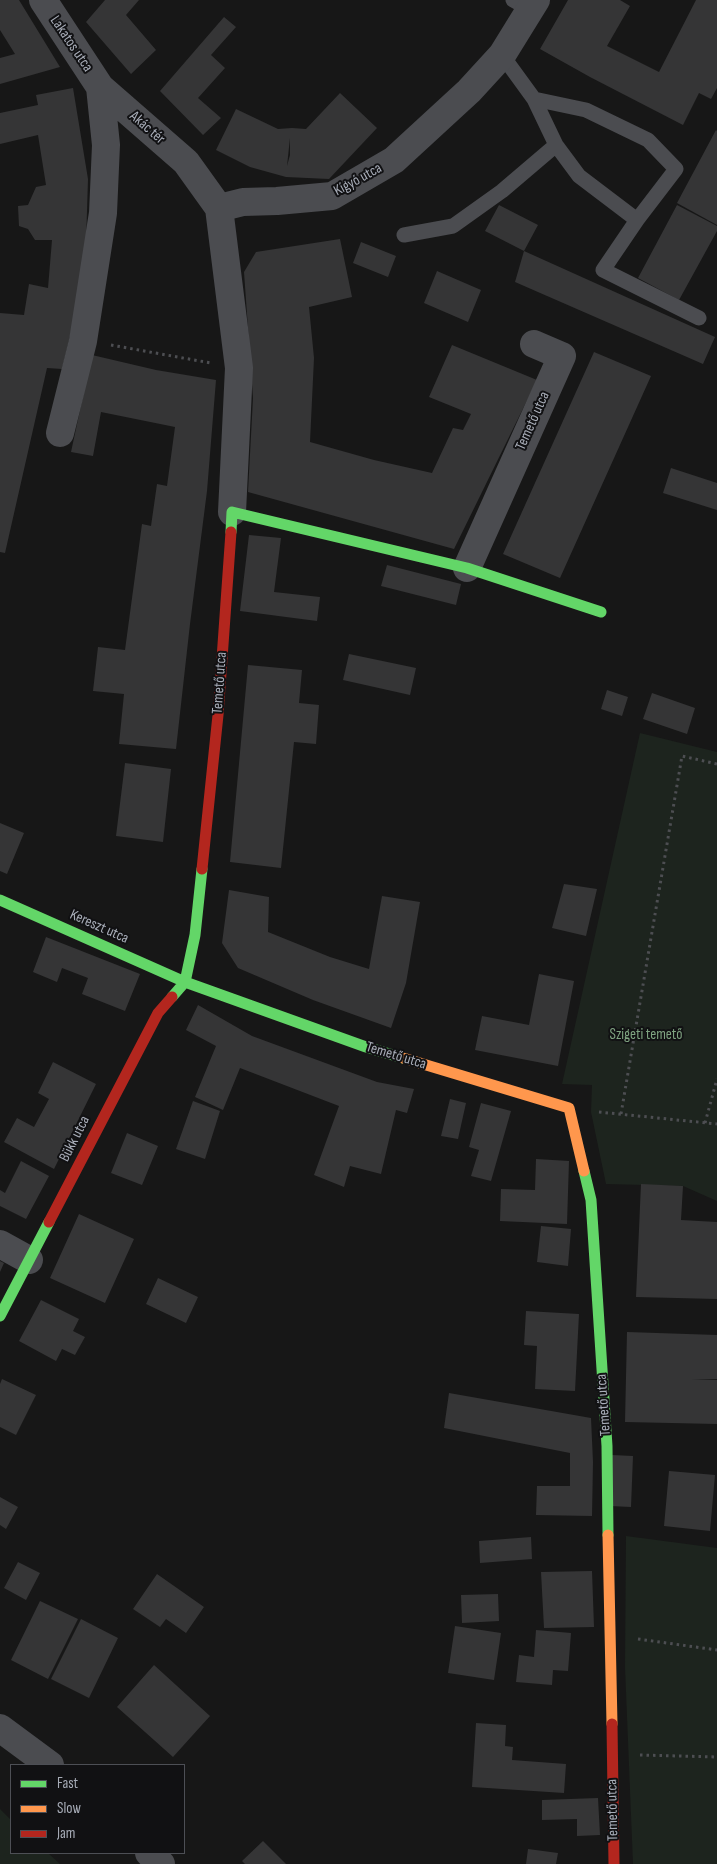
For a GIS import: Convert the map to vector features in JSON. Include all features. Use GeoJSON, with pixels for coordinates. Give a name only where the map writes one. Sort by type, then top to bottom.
{"type":"FeatureCollection","features":[{"type":"Feature","properties":{"kind":"street","name":"Lakatos utca"},"geometry":{"type":"LineString","coordinates":[[42,0],[100,87]]}},
{"type":"Feature","properties":{"kind":"street","name":"Kígyó utca"},"geometry":{"type":"LineString","coordinates":[[219,208],[243,202],[332,196],[394,160],[469,91],[502,55],[527,3]]}},
{"type":"Feature","properties":{"kind":"street","name":"Akác tér"},"geometry":{"type":"LineString","coordinates":[[100,87],[186,162],[219,208],[239,368],[232,512]]}},
{"type":"Feature","properties":{"kind":"street","name":"Akác tér"},"geometry":{"type":"LineString","coordinates":[[60,433],[83,340],[103,213],[106,145],[100,87]]}},
{"type":"Feature","properties":{"kind":"street","name":"Temető utca"},"geometry":{"type":"LineString","coordinates":[[468,568],[562,356],[534,344]]}},
{"type":"Feature","properties":{"kind":"street","name":"Temető utca"},"geometry":{"type":"LineString","coordinates":[[232,512],[218,715],[195,935],[185,982],[366,1047],[568,1108],[591,1200],[607,1446],[614,1864]]}},
{"type":"Feature","properties":{"kind":"street"},"geometry":{"type":"LineString","coordinates":[[232,512],[468,568],[600,612]]}},
{"type":"Feature","properties":{"kind":"street","name":"Kereszt utca"},"geometry":{"type":"LineString","coordinates":[[0,900],[185,982]]}},
{"type":"Feature","properties":{"kind":"street","name":"Bükk utca"},"geometry":{"type":"LineString","coordinates":[[0,1316],[158,1013],[185,982]]}},
{"type":"Feature","properties":{"kind":"street"},"geometry":{"type":"LineString","coordinates":[[0,1244],[29,1260]]}},
{"type":"Feature","properties":{"kind":"street"},"geometry":{"type":"LineString","coordinates":[[0,1728],[49,1764]]}},
{"type":"Feature","properties":{"kind":"street"},"geometry":{"type":"LineString","coordinates":[[150,1854],[161,1864]]}},
{"type":"Feature","properties":{"kind":"lane"},"geometry":{"type":"LineString","coordinates":[[502,55],[534,99],[556,145],[579,176],[637,220]]}},
{"type":"Feature","properties":{"kind":"lane"},"geometry":{"type":"LineString","coordinates":[[534,99],[586,110],[648,140],[676,169],[637,220],[603,270],[700,318]]}},
{"type":"Feature","properties":{"kind":"lane"},"geometry":{"type":"LineString","coordinates":[[404,235],[453,226],[502,191],[556,145]]}},
{"type":"Feature","properties":{"kind":"path"},"geometry":{"type":"LineString","coordinates":[[83,340],[239,368]]}},
{"type":"Feature","properties":{"kind":"path"},"geometry":{"type":"LineString","coordinates":[[621,1114],[682,756],[717,764]]}},
{"type":"Feature","properties":{"kind":"path"},"geometry":{"type":"LineString","coordinates":[[705,1123],[717,1079]]}},
{"type":"Feature","properties":{"kind":"path"},"geometry":{"type":"LineString","coordinates":[[568,1108],[717,1124]]}},
{"type":"Feature","properties":{"kind":"path"},"geometry":{"type":"LineString","coordinates":[[635,1638],[717,1650]]}},
{"type":"Feature","properties":{"kind":"path"},"geometry":{"type":"LineString","coordinates":[[640,1755],[717,1757]]}},
{"type":"Feature","properties":{"kind":"green space","name":"Szigeti temető"},"geometry":{"type":"Polygon","coordinates":[[[640,733],[717,752],[717,1201],[683,1186],[606,1184],[591,1112],[592,1085],[562,1084],[640,733]]]}},
{"type":"Feature","properties":{"kind":"green space"},"geometry":{"type":"Polygon","coordinates":[[[626,1536],[717,1548],[717,1864],[633,1864],[625,1667],[626,1536]]]}},
{"type":"Feature","properties":{"kind":"green space"},"geometry":{"type":"Polygon","coordinates":[[[0,1809],[10,1819],[10,1854],[49,1854],[60,1864],[0,1864],[0,1809]]]}},
{"type":"Feature","properties":{"kind":"building"},"geometry":{"type":"Polygon","coordinates":[[[0,0],[19,0],[60,67],[0,84],[0,58],[15,54],[0,30],[0,0]]]}},
{"type":"Feature","properties":{"kind":"building"},"geometry":{"type":"Polygon","coordinates":[[[105,0],[139,0],[126,15],[156,50],[131,74],[86,22],[105,0]]]}},
{"type":"Feature","properties":{"kind":"building"},"geometry":{"type":"Polygon","coordinates":[[[568,0],[620,0],[630,6],[607,46],[659,72],[696,0],[717,0],[717,88],[711,99],[699,93],[683,125],[540,49],[568,0]]]}},
{"type":"Feature","properties":{"kind":"building"},"geometry":{"type":"Polygon","coordinates":[[[224,17],[236,27],[211,55],[225,68],[198,98],[221,118],[203,135],[160,91],[224,17]]]}},
{"type":"Feature","properties":{"kind":"building"},"geometry":{"type":"Polygon","coordinates":[[[73,88],[88,179],[86,243],[81,291],[62,369],[47,368],[5,553],[0,552],[0,313],[24,315],[29,284],[48,288],[52,240],[35,240],[28,229],[19,226],[18,206],[28,205],[36,187],[46,185],[38,135],[0,144],[0,113],[38,105],[36,95],[73,88]]]}},
{"type":"Feature","properties":{"kind":"building"},"geometry":{"type":"Polygon","coordinates":[[[340,93],[377,128],[329,179],[286,177],[250,167],[216,150],[236,109],[278,129],[306,129],[340,93]],[[290,138],[287,166],[290,155],[290,138]]]}},
{"type":"Feature","properties":{"kind":"building"},"geometry":{"type":"Polygon","coordinates":[[[717,131],[717,225],[677,203],[717,131]]]}},
{"type":"Feature","properties":{"kind":"building"},"geometry":{"type":"Polygon","coordinates":[[[499,205],[538,225],[524,251],[485,231],[499,205]]]}},
{"type":"Feature","properties":{"kind":"building"},"geometry":{"type":"Polygon","coordinates":[[[677,205],[717,226],[717,231],[679,300],[638,278],[677,205]]]}},
{"type":"Feature","properties":{"kind":"building"},"geometry":{"type":"Polygon","coordinates":[[[340,239],[352,297],[309,307],[314,358],[310,442],[374,460],[432,473],[453,428],[463,430],[471,414],[429,397],[452,345],[537,380],[454,549],[248,492],[253,398],[244,272],[256,252],[340,239]]]}},
{"type":"Feature","properties":{"kind":"building"},"geometry":{"type":"Polygon","coordinates":[[[361,242],[396,256],[388,277],[353,263],[361,242]]]}},
{"type":"Feature","properties":{"kind":"building"},"geometry":{"type":"Polygon","coordinates":[[[524,251],[715,337],[703,364],[515,282],[524,251]]]}},
{"type":"Feature","properties":{"kind":"building"},"geometry":{"type":"Polygon","coordinates":[[[437,271],[481,290],[468,322],[424,303],[437,271]]]}},
{"type":"Feature","properties":{"kind":"building"},"geometry":{"type":"Polygon","coordinates":[[[594,352],[651,376],[560,578],[503,554],[594,352]]]}},
{"type":"Feature","properties":{"kind":"building"},"geometry":{"type":"Polygon","coordinates":[[[92,355],[156,370],[216,380],[207,491],[176,749],[119,744],[124,694],[93,691],[98,647],[125,650],[142,524],[151,526],[157,484],[167,486],[175,427],[101,412],[93,456],[71,452],[92,355]]]}},
{"type":"Feature","properties":{"kind":"building"},"geometry":{"type":"Polygon","coordinates":[[[671,468],[717,483],[717,510],[663,493],[671,468]]]}},
{"type":"Feature","properties":{"kind":"building"},"geometry":{"type":"Polygon","coordinates":[[[249,535],[281,538],[274,592],[320,597],[317,621],[240,611],[249,535]]]}},
{"type":"Feature","properties":{"kind":"building"},"geometry":{"type":"Polygon","coordinates":[[[387,565],[461,584],[456,605],[381,586],[387,565]]]}},
{"type":"Feature","properties":{"kind":"building"},"geometry":{"type":"Polygon","coordinates":[[[349,654],[416,668],[410,695],[343,680],[349,654]]]}},
{"type":"Feature","properties":{"kind":"building"},"geometry":{"type":"Polygon","coordinates":[[[248,665],[302,670],[299,703],[319,705],[316,744],[294,742],[281,868],[230,862],[248,665]]]}},
{"type":"Feature","properties":{"kind":"building"},"geometry":{"type":"Polygon","coordinates":[[[607,690],[628,697],[622,716],[601,709],[607,690]]]}},
{"type":"Feature","properties":{"kind":"building"},"geometry":{"type":"Polygon","coordinates":[[[652,693],[695,708],[687,734],[643,719],[652,693]]]}},
{"type":"Feature","properties":{"kind":"building"},"geometry":{"type":"Polygon","coordinates":[[[125,763],[171,769],[163,842],[116,836],[125,763]]]}},
{"type":"Feature","properties":{"kind":"building"},"geometry":{"type":"Polygon","coordinates":[[[0,823],[24,833],[7,874],[0,871],[0,823]]]}},
{"type":"Feature","properties":{"kind":"building"},"geometry":{"type":"Polygon","coordinates":[[[564,884],[597,889],[586,936],[552,928],[564,884]]]}},
{"type":"Feature","properties":{"kind":"building"},"geometry":{"type":"Polygon","coordinates":[[[229,890],[269,897],[268,932],[330,957],[369,969],[382,896],[420,902],[406,983],[391,1028],[313,1000],[238,968],[222,943],[229,890]]]}},
{"type":"Feature","properties":{"kind":"building"},"geometry":{"type":"Polygon","coordinates":[[[46,937],[140,974],[125,1011],[82,994],[88,978],[62,968],[57,982],[33,972],[46,937]]]}},
{"type":"Feature","properties":{"kind":"building"},"geometry":{"type":"Polygon","coordinates":[[[539,974],[574,981],[558,1066],[475,1050],[482,1016],[529,1025],[539,974]]]}},
{"type":"Feature","properties":{"kind":"building"},"geometry":{"type":"Polygon","coordinates":[[[198,1005],[252,1036],[377,1082],[414,1089],[407,1113],[396,1110],[381,1174],[350,1166],[344,1187],[314,1175],[339,1106],[240,1068],[223,1110],[195,1097],[216,1046],[186,1030],[198,1005]]]}},
{"type":"Feature","properties":{"kind":"building"},"geometry":{"type":"Polygon","coordinates":[[[53,1062],[96,1084],[54,1169],[4,1142],[17,1118],[34,1127],[49,1099],[38,1093],[53,1062]]]}},
{"type":"Feature","properties":{"kind":"building"},"geometry":{"type":"Polygon","coordinates":[[[450,1099],[466,1103],[458,1139],[441,1136],[450,1099]]]}},
{"type":"Feature","properties":{"kind":"building"},"geometry":{"type":"Polygon","coordinates":[[[193,1101],[220,1111],[205,1159],[176,1149],[193,1101]]]}},
{"type":"Feature","properties":{"kind":"building"},"geometry":{"type":"Polygon","coordinates":[[[481,1103],[511,1111],[491,1181],[471,1176],[479,1150],[469,1147],[481,1103]]]}},
{"type":"Feature","properties":{"kind":"building"},"geometry":{"type":"Polygon","coordinates":[[[127,1133],[158,1146],[142,1185],[111,1173],[127,1133]]]}},
{"type":"Feature","properties":{"kind":"building"},"geometry":{"type":"Polygon","coordinates":[[[536,1159],[569,1161],[567,1224],[500,1221],[501,1189],[535,1190],[536,1159]]]}},
{"type":"Feature","properties":{"kind":"building"},"geometry":{"type":"Polygon","coordinates":[[[21,1161],[49,1176],[26,1219],[0,1206],[0,1190],[5,1193],[21,1161]]]}},
{"type":"Feature","properties":{"kind":"building"},"geometry":{"type":"Polygon","coordinates":[[[641,1184],[683,1186],[681,1220],[717,1222],[717,1299],[636,1297],[641,1184]]]}},
{"type":"Feature","properties":{"kind":"building"},"geometry":{"type":"Polygon","coordinates":[[[79,1214],[134,1239],[105,1303],[50,1278],[79,1214]]]}},
{"type":"Feature","properties":{"kind":"building"},"geometry":{"type":"Polygon","coordinates":[[[541,1226],[571,1229],[568,1266],[537,1262],[541,1226]]]}},
{"type":"Feature","properties":{"kind":"building"},"geometry":{"type":"Polygon","coordinates":[[[0,1261],[4,1263],[0,1272],[0,1261]]]}},
{"type":"Feature","properties":{"kind":"building"},"geometry":{"type":"Polygon","coordinates":[[[158,1278],[198,1297],[186,1323],[146,1304],[158,1278]]]}},
{"type":"Feature","properties":{"kind":"building"},"geometry":{"type":"Polygon","coordinates":[[[41,1300],[79,1319],[73,1331],[85,1337],[75,1355],[62,1349],[56,1361],[19,1341],[41,1300]]]}},
{"type":"Feature","properties":{"kind":"building"},"geometry":{"type":"Polygon","coordinates":[[[526,1311],[579,1314],[575,1391],[535,1389],[537,1346],[524,1345],[526,1311]]]}},
{"type":"Feature","properties":{"kind":"building"},"geometry":{"type":"Polygon","coordinates":[[[627,1332],[717,1335],[717,1379],[692,1379],[717,1380],[717,1424],[625,1422],[627,1332]]]}},
{"type":"Feature","properties":{"kind":"building"},"geometry":{"type":"Polygon","coordinates":[[[2,1379],[36,1395],[16,1435],[0,1427],[0,1384],[2,1379]]]}},
{"type":"Feature","properties":{"kind":"building"},"geometry":{"type":"Polygon","coordinates":[[[449,1393],[591,1418],[593,1462],[592,1516],[536,1515],[537,1486],[570,1486],[570,1453],[444,1428],[449,1393]]]}},
{"type":"Feature","properties":{"kind":"building"},"geometry":{"type":"Polygon","coordinates":[[[612,1455],[633,1456],[631,1507],[610,1506],[612,1455]]]}},
{"type":"Feature","properties":{"kind":"building"},"geometry":{"type":"Polygon","coordinates":[[[669,1471],[715,1475],[710,1531],[664,1526],[669,1471]]]}},
{"type":"Feature","properties":{"kind":"building"},"geometry":{"type":"Polygon","coordinates":[[[0,1497],[18,1507],[6,1529],[0,1525],[0,1497]]]}},
{"type":"Feature","properties":{"kind":"building"},"geometry":{"type":"Polygon","coordinates":[[[531,1537],[532,1559],[480,1563],[479,1541],[531,1537]]]}},
{"type":"Feature","properties":{"kind":"building"},"geometry":{"type":"Polygon","coordinates":[[[18,1562],[40,1573],[26,1600],[4,1588],[18,1562]]]}},
{"type":"Feature","properties":{"kind":"building"},"geometry":{"type":"Polygon","coordinates":[[[592,1571],[594,1627],[544,1628],[541,1572],[592,1571]]]}},
{"type":"Feature","properties":{"kind":"building"},"geometry":{"type":"Polygon","coordinates":[[[157,1574],[204,1607],[186,1633],[166,1619],[160,1627],[133,1609],[157,1574]]]}},
{"type":"Feature","properties":{"kind":"building"},"geometry":{"type":"Polygon","coordinates":[[[498,1594],[499,1621],[462,1623],[461,1595],[498,1594]]]}},
{"type":"Feature","properties":{"kind":"building"},"geometry":{"type":"Polygon","coordinates":[[[40,1601],[78,1619],[48,1679],[11,1660],[40,1601]]]}},
{"type":"Feature","properties":{"kind":"building"},"geometry":{"type":"Polygon","coordinates":[[[81,1619],[118,1638],[89,1698],[51,1679],[81,1619]]]}},
{"type":"Feature","properties":{"kind":"building"},"geometry":{"type":"Polygon","coordinates":[[[455,1626],[501,1633],[494,1680],[448,1673],[455,1626]]]}},
{"type":"Feature","properties":{"kind":"building"},"geometry":{"type":"Polygon","coordinates":[[[536,1630],[571,1633],[568,1671],[553,1670],[552,1685],[516,1682],[519,1655],[534,1657],[536,1630]]]}},
{"type":"Feature","properties":{"kind":"building"},"geometry":{"type":"Polygon","coordinates":[[[154,1665],[210,1716],[173,1757],[117,1707],[154,1665]]]}},
{"type":"Feature","properties":{"kind":"building"},"geometry":{"type":"Polygon","coordinates":[[[476,1723],[506,1725],[505,1746],[513,1747],[512,1760],[566,1764],[564,1793],[472,1787],[476,1723]]]}},
{"type":"Feature","properties":{"kind":"building"},"geometry":{"type":"Polygon","coordinates":[[[598,1798],[600,1835],[577,1836],[577,1819],[542,1820],[542,1800],[598,1798]]]}},
{"type":"Feature","properties":{"kind":"building"},"geometry":{"type":"Polygon","coordinates":[[[263,1841],[286,1864],[245,1864],[242,1861],[263,1841]]]}},
{"type":"Feature","properties":{"kind":"building"},"geometry":{"type":"Polygon","coordinates":[[[528,1849],[558,1853],[556,1864],[526,1864],[528,1849]]]}},
{"type":"Feature","properties":{"kind":"traffic: fast"},"geometry":{"type":"LineString","coordinates":[[231,532],[232,512],[467,568],[601,612]]}},
{"type":"Feature","properties":{"kind":"traffic: fast"},"geometry":{"type":"LineString","coordinates":[[202,869],[195,935],[185,982],[366,1047],[403,1058]]}},
{"type":"Feature","properties":{"kind":"traffic: fast"},"geometry":{"type":"LineString","coordinates":[[0,900],[185,982],[172,997]]}},
{"type":"Feature","properties":{"kind":"traffic: fast"},"geometry":{"type":"LineString","coordinates":[[584,1171],[591,1200],[607,1446],[608,1535]]}},
{"type":"Feature","properties":{"kind":"traffic: fast"},"geometry":{"type":"LineString","coordinates":[[0,1316],[49,1222]]}},
{"type":"Feature","properties":{"kind":"traffic: slow"},"geometry":{"type":"LineString","coordinates":[[403,1058],[569,1108],[584,1171]]}},
{"type":"Feature","properties":{"kind":"traffic: slow"},"geometry":{"type":"LineString","coordinates":[[608,1535],[612,1724]]}},
{"type":"Feature","properties":{"kind":"traffic: jam"},"geometry":{"type":"LineString","coordinates":[[202,869],[218,715],[231,532]]}},
{"type":"Feature","properties":{"kind":"traffic: jam"},"geometry":{"type":"LineString","coordinates":[[49,1222],[158,1013],[172,997]]}},
{"type":"Feature","properties":{"kind":"traffic: jam"},"geometry":{"type":"LineString","coordinates":[[612,1724],[614,1864]]}}]}
